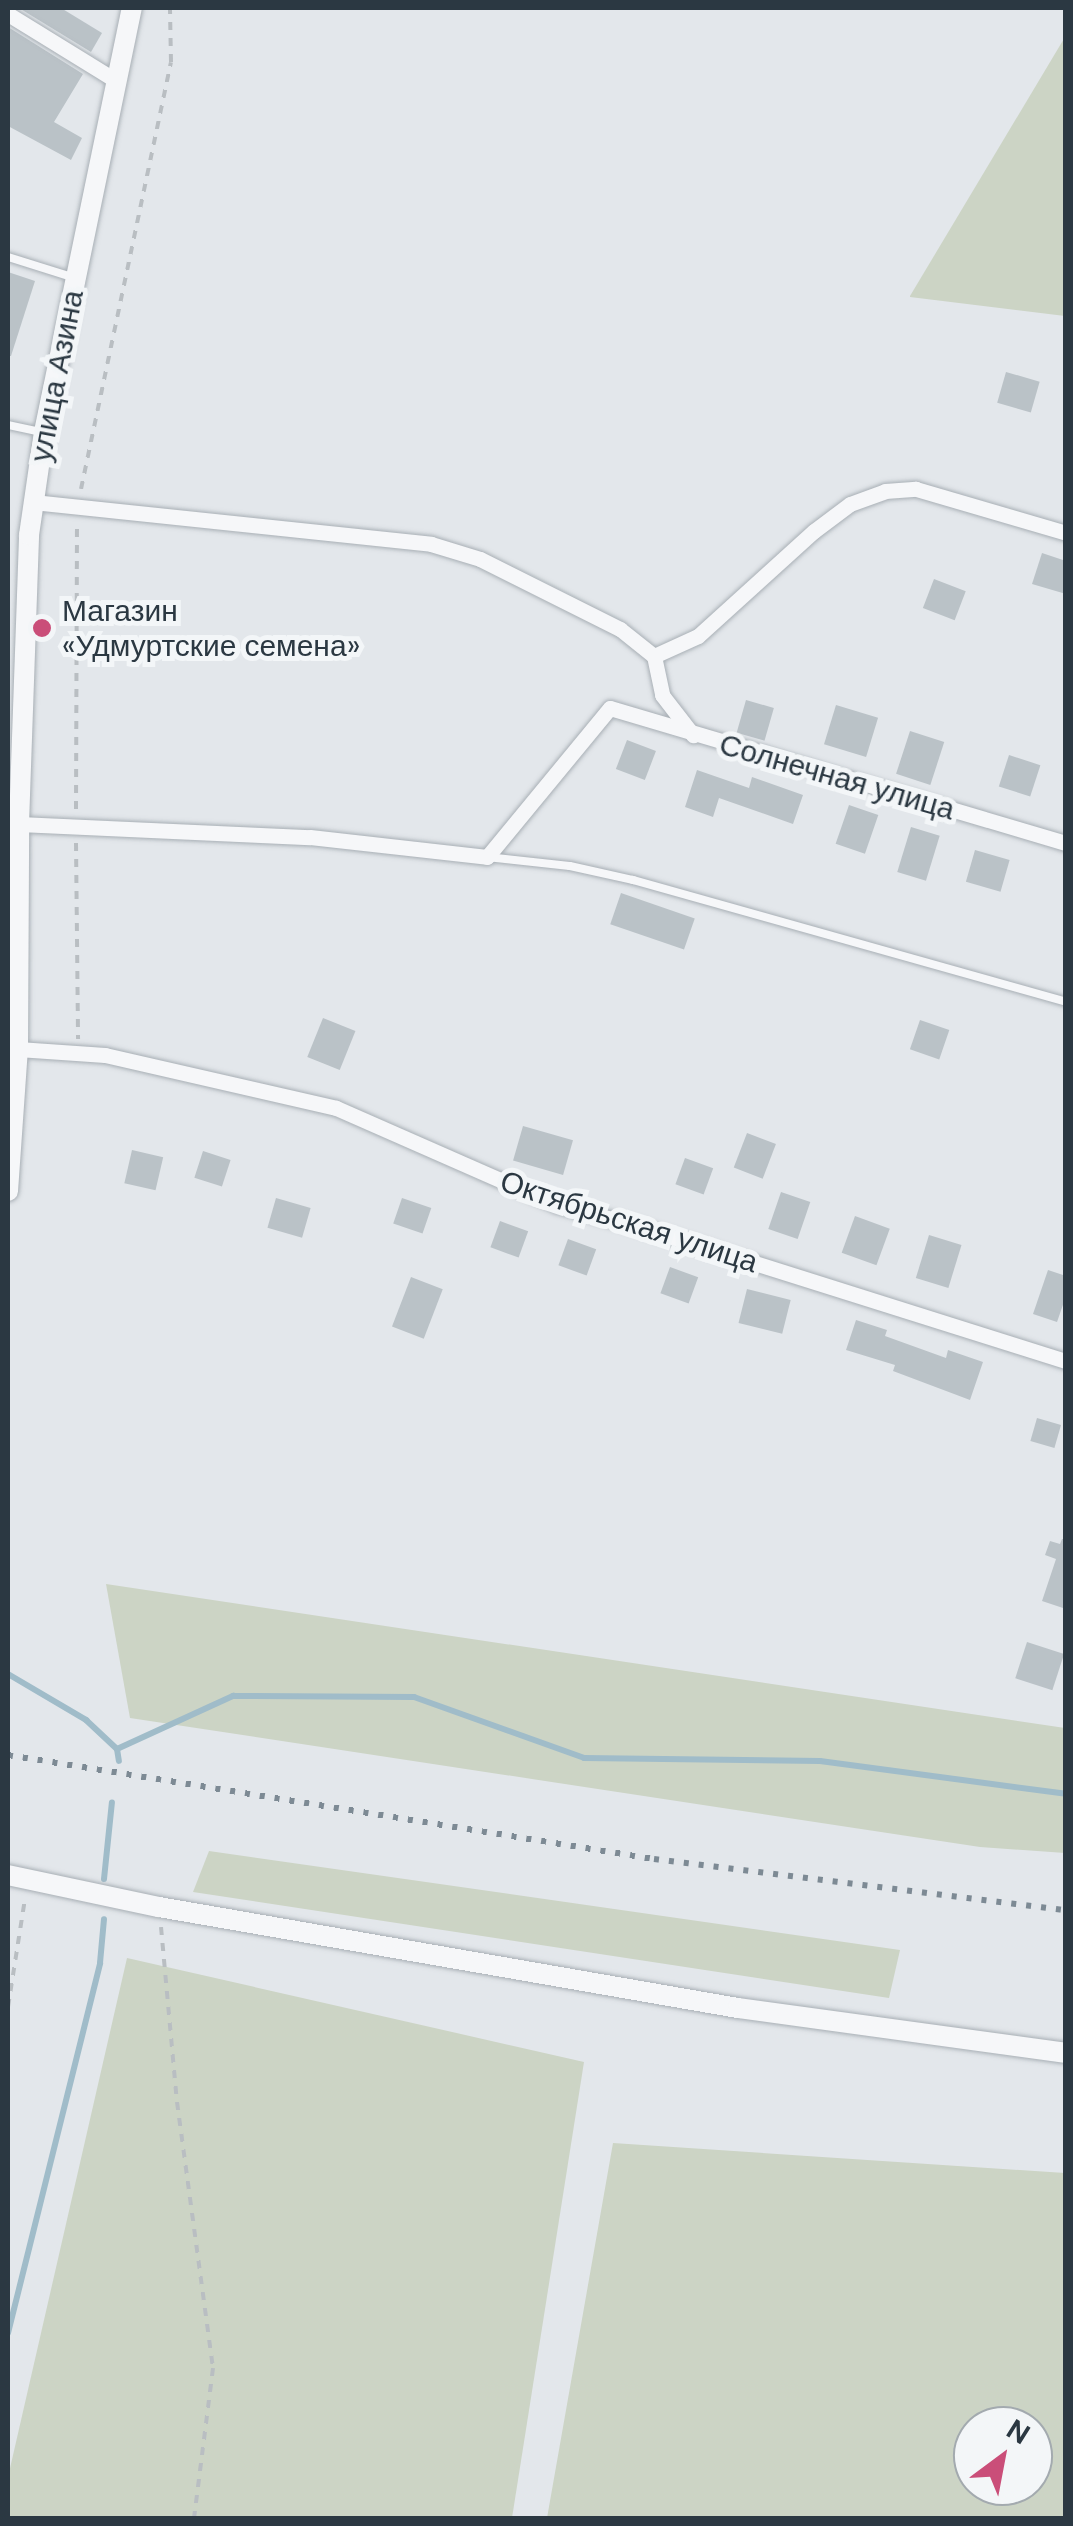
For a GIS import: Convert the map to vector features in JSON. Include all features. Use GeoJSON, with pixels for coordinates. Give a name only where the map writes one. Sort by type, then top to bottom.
{"type":"FeatureCollection","features":[{"type":"Feature","properties":{"kind":"street","name":"улица Азина"},"geometry":{"type":"LineString","coordinates":[[8,1191],[18,1049],[19,824],[33,502],[132,8]]}},
{"type":"Feature","properties":{"kind":"street"},"geometry":{"type":"LineString","coordinates":[[8,14],[118,82]]}},
{"type":"Feature","properties":{"kind":"street"},"geometry":{"type":"LineString","coordinates":[[654,656],[698,636],[850,504],[885,490],[916,489],[1066,534]]}},
{"type":"Feature","properties":{"kind":"street"},"geometry":{"type":"LineString","coordinates":[[33,502],[431,544],[480,560],[620,629],[654,656],[662,695],[693,735]]}},
{"type":"Feature","properties":{"kind":"street","name":"Солнечная улица"},"geometry":{"type":"LineString","coordinates":[[487,857],[610,708],[1066,843]]}},
{"type":"Feature","properties":{"kind":"street"},"geometry":{"type":"LineString","coordinates":[[19,824],[310,837],[487,857]]}},
{"type":"Feature","properties":{"kind":"street","name":"Октябрьская улица"},"geometry":{"type":"LineString","coordinates":[[18,1049],[106,1055],[336,1108],[557,1205],[631,1224],[1066,1361]]}},
{"type":"Feature","properties":{"kind":"street"},"geometry":{"type":"LineString","coordinates":[[18,1878],[159,1908],[738,2008],[1066,2053]]}},
{"type":"Feature","properties":{"kind":"lane"},"geometry":{"type":"LineString","coordinates":[[8,257],[76,279]]}},
{"type":"Feature","properties":{"kind":"lane"},"geometry":{"type":"LineString","coordinates":[[8,424],[44,432]]}},
{"type":"Feature","properties":{"kind":"lane"},"geometry":{"type":"LineString","coordinates":[[487,857],[570,866],[633,880],[1066,1002]]}},
{"type":"Feature","properties":{"kind":"path"},"geometry":{"type":"LineString","coordinates":[[8,2007],[18,1878]]}},
{"type":"Feature","properties":{"kind":"path"},"geometry":{"type":"LineString","coordinates":[[159,1908],[177,2102],[213,2368],[194,2518]]}},
{"type":"Feature","properties":{"kind":"green space"},"geometry":{"type":"Polygon","coordinates":[[[1065,37],[1065,316],[910,297],[910,296],[1065,37]]]}},
{"type":"Feature","properties":{"kind":"green space"},"geometry":{"type":"Polygon","coordinates":[[[106,1584],[1065,1728],[1065,1853],[980,1847],[130,1718],[106,1584]]]}},
{"type":"Feature","properties":{"kind":"green space"},"geometry":{"type":"Polygon","coordinates":[[[209,1851],[900,1950],[889,1998],[193,1892],[209,1851]]]}},
{"type":"Feature","properties":{"kind":"green space"},"geometry":{"type":"Polygon","coordinates":[[[127,1958],[584,2062],[512,2518],[8,2518],[8,2477],[127,1958]]]}},
{"type":"Feature","properties":{"kind":"green space"},"geometry":{"type":"Polygon","coordinates":[[[613,2143],[1065,2173],[1065,2518],[547,2518],[613,2143]]]}},
{"type":"Feature","properties":{"kind":"building"},"geometry":{"type":"Polygon","coordinates":[[[19,8],[61,8],[102,33],[91,52],[19,8]]]}},
{"type":"Feature","properties":{"kind":"building"},"geometry":{"type":"Polygon","coordinates":[[[8,27],[83,74],[54,122],[82,138],[71,160],[8,126],[8,27]]]}},
{"type":"Feature","properties":{"kind":"building"},"geometry":{"type":"Polygon","coordinates":[[[8,272],[35,281],[11,356],[8,356],[8,272]]]}},
{"type":"Feature","properties":{"kind":"building"},"geometry":{"type":"Polygon","coordinates":[[[1006,372],[1040,382],[1031,412],[997,403],[1006,372]]]}},
{"type":"Feature","properties":{"kind":"building"},"geometry":{"type":"Polygon","coordinates":[[[1042,553],[1066,561],[1066,594],[1032,584],[1042,553]]]}},
{"type":"Feature","properties":{"kind":"building"},"geometry":{"type":"Polygon","coordinates":[[[934,579],[966,591],[955,620],[923,608],[934,579]]]}},
{"type":"Feature","properties":{"kind":"building"},"geometry":{"type":"Polygon","coordinates":[[[746,700],[774,708],[765,741],[737,733],[746,700]]]}},
{"type":"Feature","properties":{"kind":"building"},"geometry":{"type":"Polygon","coordinates":[[[836,705],[878,718],[866,757],[824,744],[836,705]]]}},
{"type":"Feature","properties":{"kind":"building"},"geometry":{"type":"Polygon","coordinates":[[[910,731],[944,742],[930,785],[896,774],[910,731]]]}},
{"type":"Feature","properties":{"kind":"building"},"geometry":{"type":"Polygon","coordinates":[[[627,740],[656,751],[645,780],[616,769],[627,740]]]}},
{"type":"Feature","properties":{"kind":"building"},"geometry":{"type":"Polygon","coordinates":[[[1009,755],[1040,765],[1030,797],[999,786],[1009,755]]]}},
{"type":"Feature","properties":{"kind":"building"},"geometry":{"type":"Polygon","coordinates":[[[697,770],[749,788],[752,777],[803,795],[793,824],[719,798],[713,817],[685,807],[697,770]]]}},
{"type":"Feature","properties":{"kind":"building"},"geometry":{"type":"Polygon","coordinates":[[[849,805],[878,815],[865,854],[836,844],[849,805]]]}},
{"type":"Feature","properties":{"kind":"building"},"geometry":{"type":"Polygon","coordinates":[[[911,827],[940,836],[926,881],[897,872],[911,827]]]}},
{"type":"Feature","properties":{"kind":"building"},"geometry":{"type":"Polygon","coordinates":[[[975,850],[1010,860],[1001,892],[966,882],[975,850]]]}},
{"type":"Feature","properties":{"kind":"building"},"geometry":{"type":"Polygon","coordinates":[[[621,893],[695,918],[684,950],[610,924],[621,893]]]}},
{"type":"Feature","properties":{"kind":"building"},"geometry":{"type":"Polygon","coordinates":[[[323,1018],[355,1031],[340,1070],[307,1057],[323,1018]]]}},
{"type":"Feature","properties":{"kind":"building"},"geometry":{"type":"Polygon","coordinates":[[[920,1020],[949,1030],[939,1059],[910,1049],[920,1020]]]}},
{"type":"Feature","properties":{"kind":"building"},"geometry":{"type":"Polygon","coordinates":[[[523,1126],[573,1140],[563,1175],[513,1161],[523,1126]]]}},
{"type":"Feature","properties":{"kind":"building"},"geometry":{"type":"Polygon","coordinates":[[[747,1133],[776,1144],[763,1179],[734,1168],[747,1133]]]}},
{"type":"Feature","properties":{"kind":"building"},"geometry":{"type":"Polygon","coordinates":[[[132,1150],[163,1157],[156,1190],[124,1183],[132,1150]]]}},
{"type":"Feature","properties":{"kind":"building"},"geometry":{"type":"Polygon","coordinates":[[[203,1151],[231,1160],[222,1187],[194,1178],[203,1151]]]}},
{"type":"Feature","properties":{"kind":"building"},"geometry":{"type":"Polygon","coordinates":[[[685,1158],[713,1168],[704,1195],[675,1184],[685,1158]]]}},
{"type":"Feature","properties":{"kind":"building"},"geometry":{"type":"Polygon","coordinates":[[[781,1192],[810,1202],[798,1239],[768,1229],[781,1192]]]}},
{"type":"Feature","properties":{"kind":"building"},"geometry":{"type":"Polygon","coordinates":[[[276,1198],[311,1208],[302,1238],[267,1228],[276,1198]]]}},
{"type":"Feature","properties":{"kind":"building"},"geometry":{"type":"Polygon","coordinates":[[[402,1198],[431,1208],[423,1234],[393,1224],[402,1198]]]}},
{"type":"Feature","properties":{"kind":"building"},"geometry":{"type":"Polygon","coordinates":[[[855,1216],[890,1229],[876,1265],[842,1253],[855,1216]]]}},
{"type":"Feature","properties":{"kind":"building"},"geometry":{"type":"Polygon","coordinates":[[[500,1221],[528,1231],[519,1258],[490,1247],[500,1221]]]}},
{"type":"Feature","properties":{"kind":"building"},"geometry":{"type":"Polygon","coordinates":[[[929,1235],[962,1245],[948,1288],[916,1278],[929,1235]]]}},
{"type":"Feature","properties":{"kind":"building"},"geometry":{"type":"Polygon","coordinates":[[[568,1239],[596,1249],[587,1276],[558,1265],[568,1239]]]}},
{"type":"Feature","properties":{"kind":"building"},"geometry":{"type":"Polygon","coordinates":[[[670,1267],[698,1277],[689,1304],[660,1293],[670,1267]]]}},
{"type":"Feature","properties":{"kind":"building"},"geometry":{"type":"Polygon","coordinates":[[[1048,1270],[1066,1276],[1066,1296],[1057,1322],[1033,1314],[1048,1270]]]}},
{"type":"Feature","properties":{"kind":"building"},"geometry":{"type":"Polygon","coordinates":[[[411,1277],[443,1289],[424,1339],[392,1326],[411,1277]]]}},
{"type":"Feature","properties":{"kind":"building"},"geometry":{"type":"Polygon","coordinates":[[[747,1289],[791,1300],[782,1334],[739,1323],[747,1289]]]}},
{"type":"Feature","properties":{"kind":"building"},"geometry":{"type":"Polygon","coordinates":[[[856,1320],[887,1330],[885,1336],[946,1358],[948,1350],[983,1362],[970,1400],[893,1371],[895,1365],[846,1350],[856,1320]]]}},
{"type":"Feature","properties":{"kind":"building"},"geometry":{"type":"Polygon","coordinates":[[[1037,1418],[1061,1425],[1054,1448],[1030,1441],[1037,1418]]]}},
{"type":"Feature","properties":{"kind":"building"},"geometry":{"type":"Polygon","coordinates":[[[1066,1539],[1066,1609],[1042,1601],[1056,1559],[1045,1555],[1050,1541],[1060,1544],[1066,1539]]]}},
{"type":"Feature","properties":{"kind":"building"},"geometry":{"type":"Polygon","coordinates":[[[1027,1642],[1064,1654],[1052,1690],[1015,1678],[1027,1642]]]}},
{"type":"Feature","properties":{"kind":"waterway"},"geometry":{"type":"LineString","coordinates":[[8,1674],[86,1720],[117,1749],[119,1761]]}},
{"type":"Feature","properties":{"kind":"waterway"},"geometry":{"type":"LineString","coordinates":[[117,1749],[233,1696],[414,1697],[584,1758],[820,1761],[1066,1794]]}},
{"type":"Feature","properties":{"kind":"waterway"},"geometry":{"type":"LineString","coordinates":[[104,1879],[112,1802]]}},
{"type":"Feature","properties":{"kind":"waterway"},"geometry":{"type":"LineString","coordinates":[[8,2333],[100,1963],[104,1919]]}},
{"type":"Feature","properties":{"kind":"railway"},"geometry":{"type":"LineString","coordinates":[[8,1755],[654,1859],[1066,1910]]}},
{"type":"Feature","properties":{"kind":"place","name":"Магазин «Удмуртские семена»"},"geometry":{"type":"Point","coordinates":[42,628]}}]}
